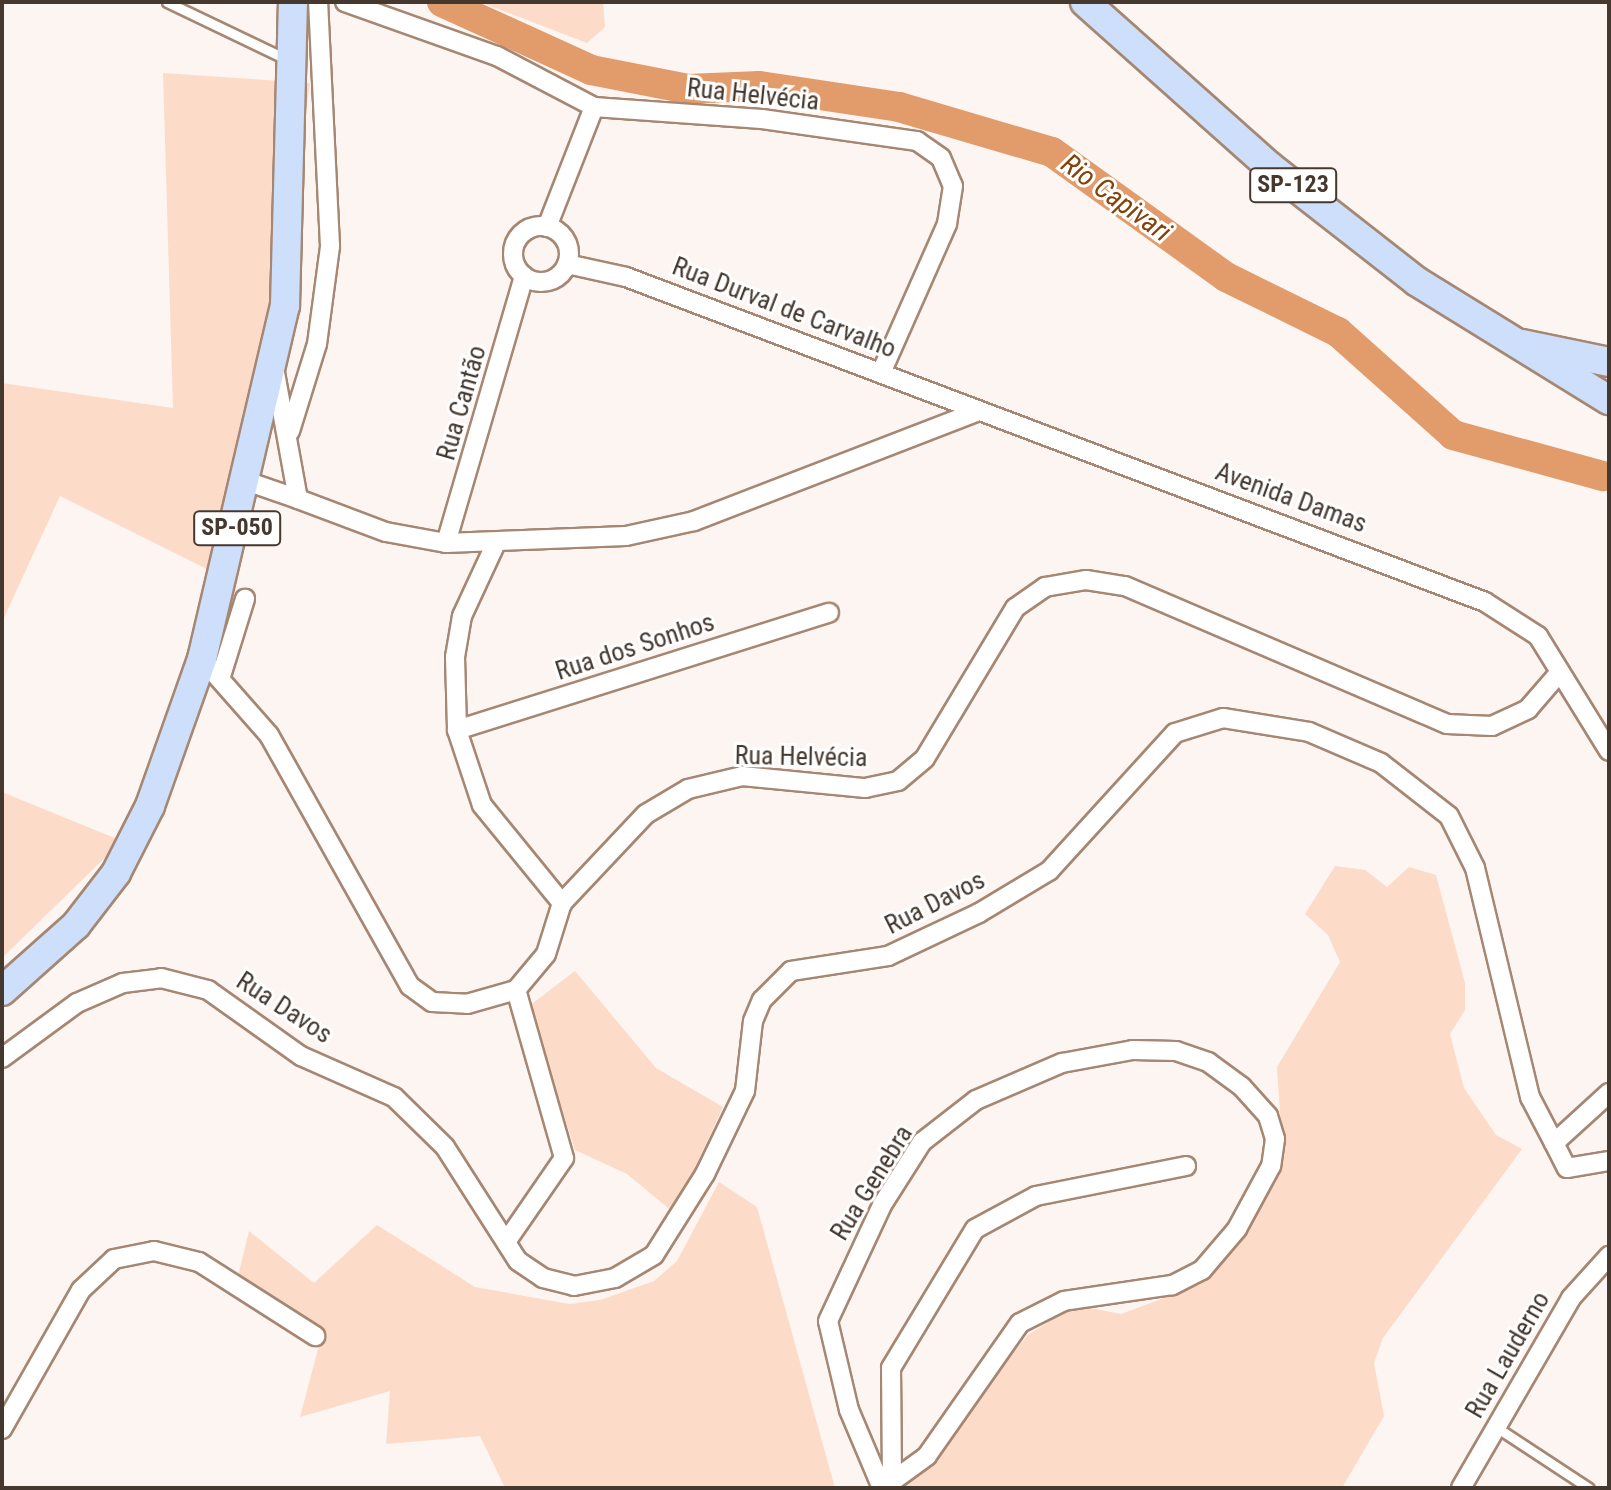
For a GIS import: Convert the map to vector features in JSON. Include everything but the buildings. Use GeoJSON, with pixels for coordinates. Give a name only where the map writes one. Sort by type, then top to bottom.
{"type":"FeatureCollection","features":[{"type":"Feature","properties":{"kind":"main road","name":"SP-050"},"geometry":{"type":"LineString","coordinates":[[2,991],[76,925],[116,873],[150,806],[211,667],[274,364],[292,233],[293,2]]}},
{"type":"Feature","properties":{"kind":"main road","name":"SP-123"},"geometry":{"type":"LineString","coordinates":[[1085,2],[1367,243],[1609,400]]}},
{"type":"Feature","properties":{"kind":"main road","name":"SP-123"},"geometry":{"type":"LineString","coordinates":[[1521,344],[1609,362]]}},
{"type":"Feature","properties":{"kind":"street"},"geometry":{"type":"LineString","coordinates":[[289,434],[317,344],[330,246],[318,2]]}},
{"type":"Feature","properties":{"kind":"street","name":"Rua Helvécia"},"geometry":{"type":"LineString","coordinates":[[345,2],[497,56],[594,107],[762,119],[917,141],[941,158],[953,186],[947,224],[881,373]]}},
{"type":"Feature","properties":{"kind":"street"},"geometry":{"type":"LineString","coordinates":[[547,227],[565,241],[567,264],[543,282],[524,276],[514,258],[518,237],[547,227],[594,107]]}},
{"type":"Feature","properties":{"kind":"street","name":"Rua Durval de Carvalho"},"geometry":{"type":"LineString","coordinates":[[567,264],[626,277],[979,411]]}},
{"type":"Feature","properties":{"kind":"street","name":"Rua Cantão"},"geometry":{"type":"LineString","coordinates":[[446,543],[524,276]]}},
{"type":"Feature","properties":{"kind":"street"},"geometry":{"type":"LineString","coordinates":[[274,364],[289,434],[298,499]]}},
{"type":"Feature","properties":{"kind":"street"},"geometry":{"type":"LineString","coordinates":[[249,482],[386,532],[446,543],[495,545],[626,536],[694,521],[979,411]]}},
{"type":"Feature","properties":{"kind":"street","name":"Avenida Damas"},"geometry":{"type":"LineString","coordinates":[[979,411],[1485,602],[1538,636],[1609,751]]}},
{"type":"Feature","properties":{"kind":"street"},"geometry":{"type":"LineString","coordinates":[[495,545],[462,616],[455,657],[457,730],[482,805],[562,903]]}},
{"type":"Feature","properties":{"kind":"street","name":"Rua Helvécia"},"geometry":{"type":"LineString","coordinates":[[516,990],[546,954],[562,903],[646,814],[688,789],[742,776],[865,788],[898,781],[925,758],[1015,608],[1045,587],[1086,580],[1125,586],[1447,724],[1492,726],[1528,709],[1560,672]]}},
{"type":"Feature","properties":{"kind":"street"},"geometry":{"type":"LineString","coordinates":[[245,599],[211,667],[269,735],[410,986],[432,1002],[467,1004],[516,990],[564,1158],[506,1242]]}},
{"type":"Feature","properties":{"kind":"street","name":"Rua dos Sonhos"},"geometry":{"type":"LineString","coordinates":[[457,730],[829,613]]}},
{"type":"Feature","properties":{"kind":"street","name":"Rua Davos"},"geometry":{"type":"LineString","coordinates":[[2,1058],[77,1003],[123,983],[161,978],[208,990],[301,1056],[394,1097],[445,1147],[506,1242],[543,1278],[574,1286],[615,1278],[654,1255],[705,1174],[745,1091],[762,1000],[791,971],[888,956],[979,913],[1049,871],[1175,733],[1223,718],[1309,732],[1381,763],[1449,816],[1475,868],[1530,1097],[1554,1143],[1559,1163],[1579,1169],[1609,1161]]}},
{"type":"Feature","properties":{"kind":"street","name":"Rua Genebra"},"geometry":{"type":"LineString","coordinates":[[1133,1050],[1176,1051],[1208,1062],[1242,1087],[1268,1116],[1275,1139],[1271,1166],[1237,1229],[1202,1270],[1172,1285],[1064,1301],[1020,1323],[927,1456],[886,1486],[845,1397],[828,1321],[882,1205],[922,1142],[976,1100],[1062,1063],[1133,1050]]}},
{"type":"Feature","properties":{"kind":"street"},"geometry":{"type":"LineString","coordinates":[[1554,1143],[1609,1093]]}},
{"type":"Feature","properties":{"kind":"street"},"geometry":{"type":"LineString","coordinates":[[886,1486],[891,1368],[900,1342],[975,1229],[1036,1196],[1186,1166]]}},
{"type":"Feature","properties":{"kind":"street"},"geometry":{"type":"LineString","coordinates":[[2,1429],[81,1290],[114,1259],[154,1251],[199,1262],[315,1336]]}},
{"type":"Feature","properties":{"kind":"street","name":"Rua Lauderno"},"geometry":{"type":"LineString","coordinates":[[1461,1488],[1571,1298],[1609,1256]]}},
{"type":"Feature","properties":{"kind":"lane"},"geometry":{"type":"LineString","coordinates":[[167,2],[295,64]]}},
{"type":"Feature","properties":{"kind":"lane"},"geometry":{"type":"LineString","coordinates":[[1496,1427],[1589,1488]]}},
{"type":"Feature","properties":{"kind":"shaded area"},"geometry":{"type":"Polygon","coordinates":[[[480,2],[603,2],[605,27],[587,43],[480,2]]]}},
{"type":"Feature","properties":{"kind":"shaded area"},"geometry":{"type":"Polygon","coordinates":[[[163,73],[310,83],[237,584],[60,496],[2,622],[2,383],[173,408],[163,73]]]}},
{"type":"Feature","properties":{"kind":"shaded area"},"geometry":{"type":"Polygon","coordinates":[[[2,792],[122,841],[2,958],[2,792]]]}},
{"type":"Feature","properties":{"kind":"shaded area"},"geometry":{"type":"Polygon","coordinates":[[[1335,866],[1365,870],[1387,887],[1409,867],[1436,875],[1465,983],[1465,1010],[1450,1034],[1464,1088],[1496,1135],[1522,1149],[1383,1338],[1374,1363],[1384,1416],[1342,1488],[902,1488],[1028,1335],[1075,1305],[1121,1314],[1199,1285],[1233,1252],[1283,1160],[1277,1067],[1340,962],[1328,935],[1305,914],[1335,866]]]}},
{"type":"Feature","properties":{"kind":"shaded area"},"geometry":{"type":"Polygon","coordinates":[[[575,971],[656,1068],[723,1107],[674,1213],[627,1174],[575,1150],[529,1006],[575,971]]]}},
{"type":"Feature","properties":{"kind":"shaded area"},"geometry":{"type":"Polygon","coordinates":[[[719,1182],[757,1207],[835,1488],[505,1488],[480,1436],[386,1444],[390,1391],[300,1417],[323,1330],[237,1280],[249,1231],[314,1283],[377,1225],[475,1287],[569,1304],[600,1300],[654,1281],[677,1261],[719,1182]]]}},
{"type":"Feature","properties":{"kind":"waterway","name":"Rio Capivari"},"geometry":{"type":"LineString","coordinates":[[442,2],[591,70],[688,89],[759,86],[899,107],[1052,152],[1226,277],[1338,332],[1453,435],[1603,476]]}}]}
